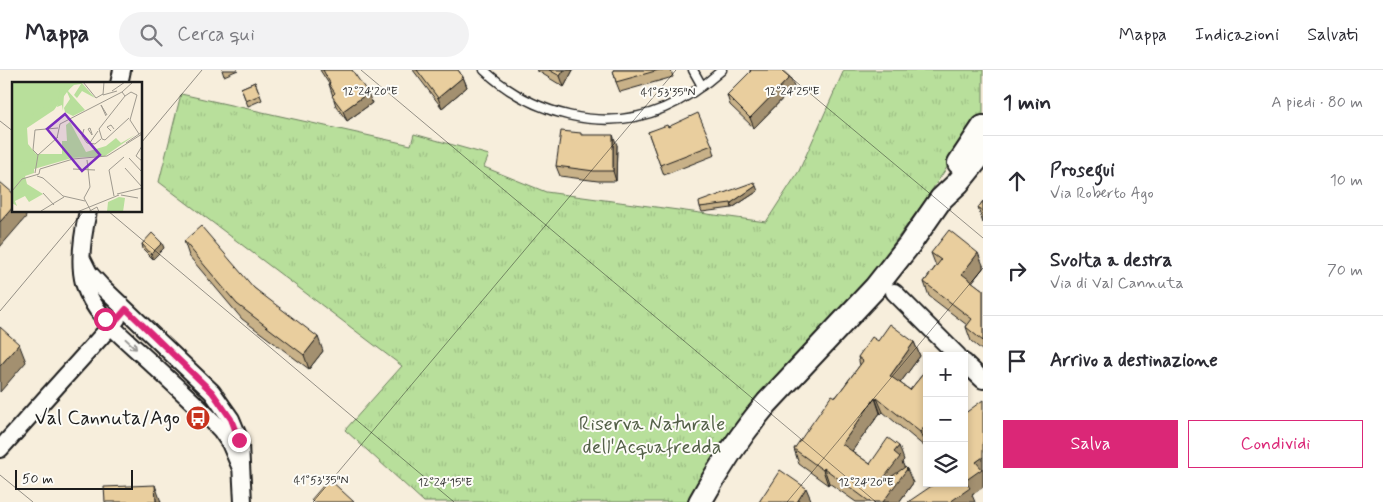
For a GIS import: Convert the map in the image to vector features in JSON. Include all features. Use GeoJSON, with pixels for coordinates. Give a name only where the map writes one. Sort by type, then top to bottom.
{"type":"FeatureCollection","features":[{"type":"Feature","properties":{"kind":"street"},"geometry":{"type":"LineString","coordinates":[[700,502],[727,455],[767,403],[875,288],[909,245],[941,199],[958,164],[983,127]]}},
{"type":"Feature","properties":{"kind":"street"},"geometry":{"type":"LineString","coordinates":[[941,199],[983,152]]}},
{"type":"Feature","properties":{"kind":"street"},"geometry":{"type":"LineString","coordinates":[[88,212],[83,239],[82,271],[87,290],[95,306],[111,326],[215,424],[230,443],[240,466]]}},
{"type":"Feature","properties":{"kind":"street"},"geometry":{"type":"LineString","coordinates":[[82,260],[89,273],[218,399],[231,419],[238,436],[243,502]]}},
{"type":"Feature","properties":{"kind":"street"},"geometry":{"type":"LineString","coordinates":[[894,292],[954,352]]}},
{"type":"Feature","properties":{"kind":"street"},"geometry":{"type":"LineString","coordinates":[[0,449],[126,309]]}},
{"type":"Feature","properties":{"kind":"street"},"geometry":{"type":"LineString","coordinates":[[968,366],[983,380]]}},
{"type":"Feature","properties":{"kind":"lane"},"geometry":{"type":"LineString","coordinates":[[484,70],[499,83],[530,102],[560,114],[589,118],[627,117],[665,108],[702,86],[722,70]]}},
{"type":"Feature","properties":{"kind":"lane"},"geometry":{"type":"LineString","coordinates":[[693,70],[702,86]]}},
{"type":"Feature","properties":{"kind":"green space","name":"Riserva Naturale dell'Acquafredda"},"geometry":{"type":"Polygon","coordinates":[[[844,70],[983,70],[983,114],[921,206],[880,262],[869,283],[689,502],[424,502],[345,430],[402,366],[159,182],[181,94],[411,145],[414,134],[489,155],[484,167],[546,192],[766,222],[799,171],[844,70]]]}},
{"type":"Feature","properties":{"kind":"building"},"geometry":{"type":"Polygon","coordinates":[[[323,70],[352,70],[368,93],[343,111],[332,96],[335,93],[323,70]]]}},
{"type":"Feature","properties":{"kind":"building"},"geometry":{"type":"Polygon","coordinates":[[[417,70],[458,70],[463,77],[438,98],[417,70]]]}},
{"type":"Feature","properties":{"kind":"building"},"geometry":{"type":"Polygon","coordinates":[[[549,70],[564,70],[560,76],[549,70]]]}},
{"type":"Feature","properties":{"kind":"building"},"geometry":{"type":"Polygon","coordinates":[[[613,70],[659,70],[616,82],[613,70]]]}},
{"type":"Feature","properties":{"kind":"building"},"geometry":{"type":"Polygon","coordinates":[[[750,70],[782,70],[790,77],[750,118],[727,95],[750,70]]]}},
{"type":"Feature","properties":{"kind":"building"},"geometry":{"type":"Polygon","coordinates":[[[255,82],[260,95],[246,101],[241,88],[255,82]]]}},
{"type":"Feature","properties":{"kind":"building"},"geometry":{"type":"Polygon","coordinates":[[[698,113],[712,145],[660,165],[648,132],[667,125],[668,127],[698,113]]]}},
{"type":"Feature","properties":{"kind":"building"},"geometry":{"type":"Polygon","coordinates":[[[561,131],[581,133],[581,135],[613,135],[613,171],[594,171],[556,166],[561,131]]]}},
{"type":"Feature","properties":{"kind":"building"},"geometry":{"type":"Polygon","coordinates":[[[0,182],[12,192],[12,208],[0,222],[0,182]]]}},
{"type":"Feature","properties":{"kind":"building"},"geometry":{"type":"Polygon","coordinates":[[[754,182],[756,186],[731,203],[700,207],[699,202],[754,182]]]}},
{"type":"Feature","properties":{"kind":"building"},"geometry":{"type":"Polygon","coordinates":[[[983,201],[983,212],[978,208],[983,201]]]}},
{"type":"Feature","properties":{"kind":"building"},"geometry":{"type":"Polygon","coordinates":[[[201,226],[254,288],[318,337],[304,355],[237,304],[184,241],[201,226]]]}},
{"type":"Feature","properties":{"kind":"building"},"geometry":{"type":"Polygon","coordinates":[[[949,230],[978,253],[962,274],[983,290],[983,341],[966,327],[972,319],[924,282],[941,260],[931,253],[949,230]]]}},
{"type":"Feature","properties":{"kind":"building"},"geometry":{"type":"Polygon","coordinates":[[[152,233],[162,243],[151,254],[142,244],[152,233]]]}},
{"type":"Feature","properties":{"kind":"building"},"geometry":{"type":"Polygon","coordinates":[[[890,324],[914,342],[890,376],[910,390],[923,374],[923,429],[920,432],[875,398],[842,444],[870,464],[888,438],[899,446],[894,452],[900,457],[880,485],[905,467],[907,469],[883,502],[870,502],[824,468],[823,470],[794,449],[832,395],[836,397],[863,361],[858,357],[872,337],[878,341],[890,324]]]}},
{"type":"Feature","properties":{"kind":"building"},"geometry":{"type":"Polygon","coordinates":[[[0,327],[19,344],[0,366],[0,327]]]}},
{"type":"Feature","properties":{"kind":"building"},"geometry":{"type":"Polygon","coordinates":[[[983,400],[983,457],[976,462],[982,469],[968,479],[968,442],[968,411],[983,400]]]}},
{"type":"Feature","properties":{"kind":"building"},"geometry":{"type":"Polygon","coordinates":[[[780,470],[806,488],[797,502],[759,502],[780,470]]]}},
{"type":"Feature","properties":{"kind":"building"},"geometry":{"type":"Polygon","coordinates":[[[329,479],[354,502],[313,502],[311,500],[329,479]]]}},
{"type":"Feature","properties":{"kind":"building"},"geometry":{"type":"Polygon","coordinates":[[[155,485],[156,502],[105,502],[104,487],[155,485]]]}},
{"type":"Feature","properties":{"kind":"building"},"geometry":{"type":"Polygon","coordinates":[[[968,485],[970,488],[950,502],[908,502],[930,487],[968,487],[968,485]]]}},
{"type":"Feature","properties":{"kind":"place","name":"Val Cannuta/Ago"},"geometry":{"type":"Point","coordinates":[198,418]}},
{"type":"Feature","properties":{"kind":"route"},"geometry":{"type":"LineString","coordinates":[[105,319],[111,326],[126,309],[212,392],[231,419],[239,440]]}}]}
